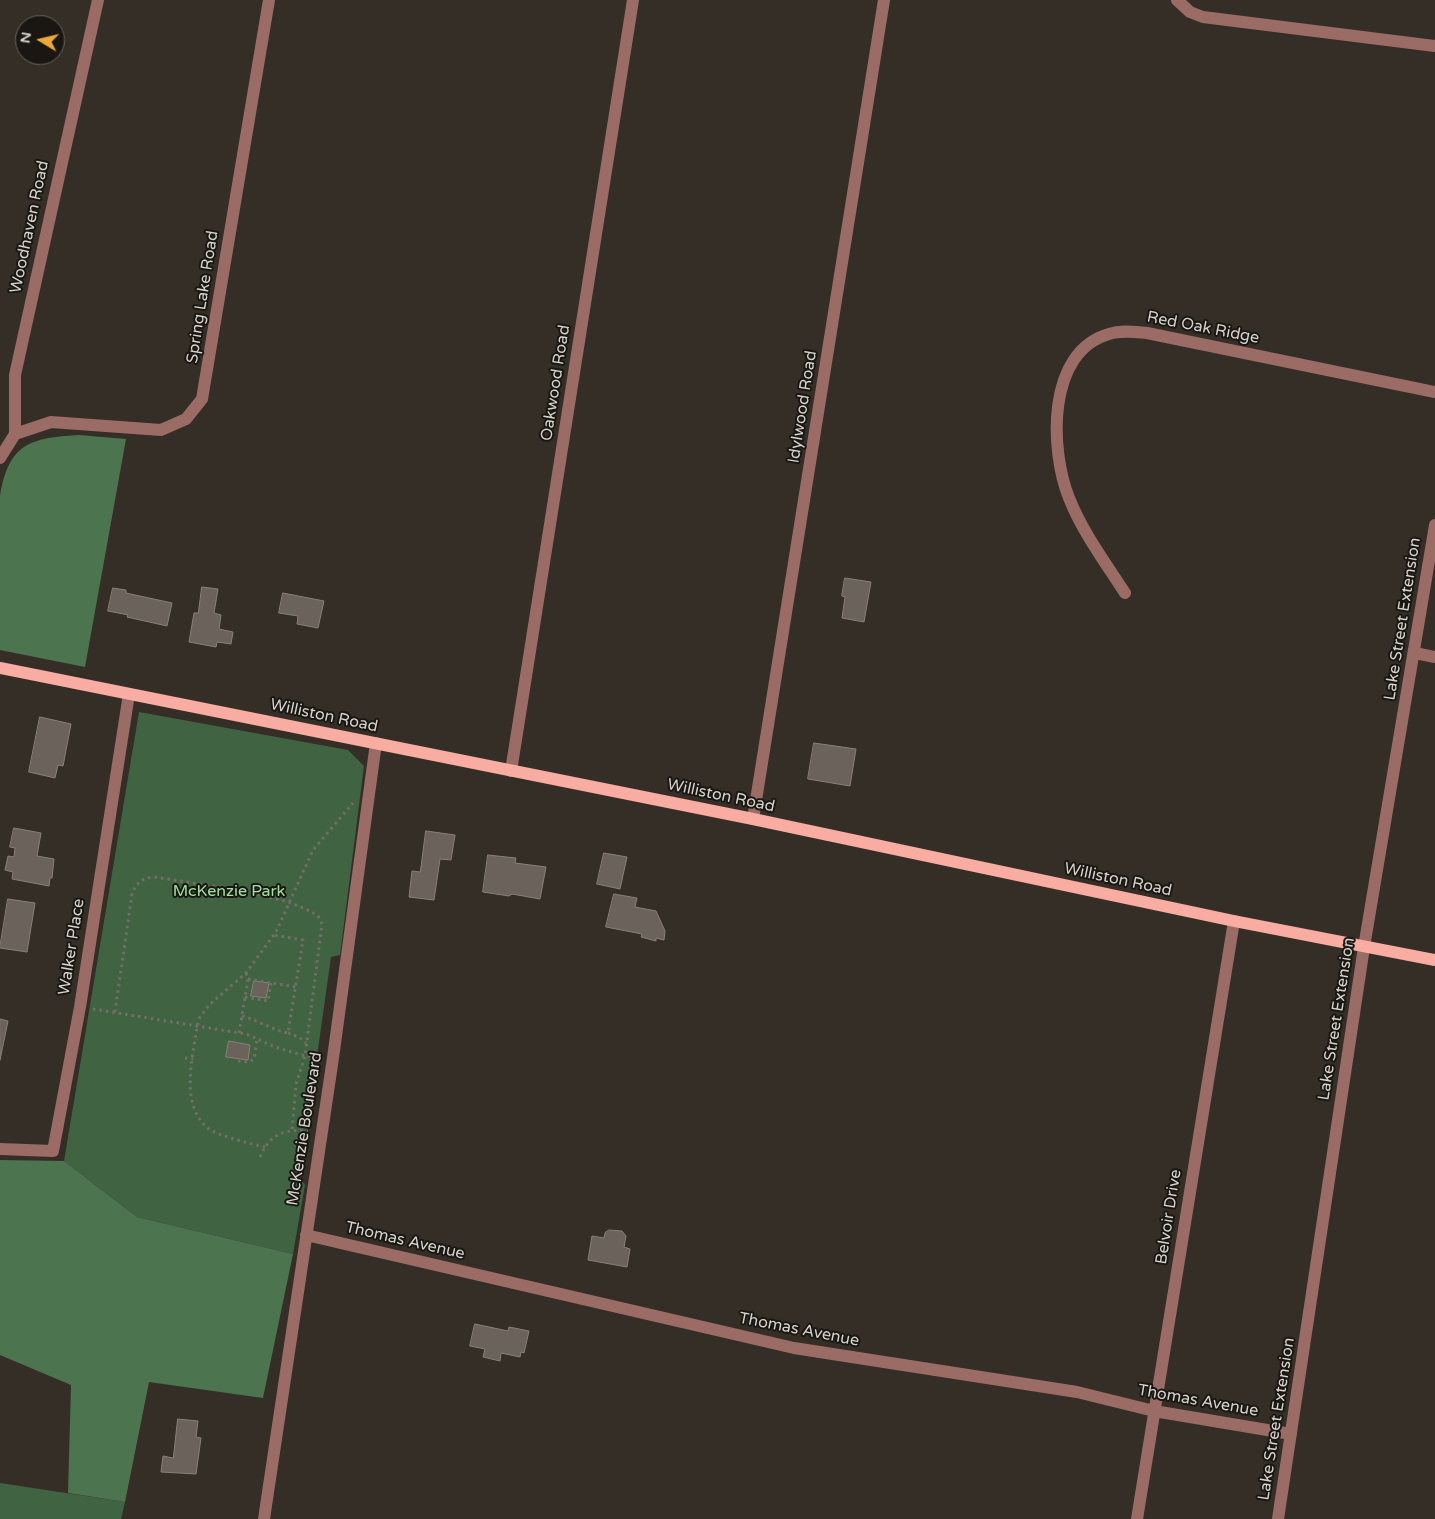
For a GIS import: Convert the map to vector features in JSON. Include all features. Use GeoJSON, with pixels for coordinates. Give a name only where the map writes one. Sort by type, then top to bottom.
{"type":"FeatureCollection","features":[{"type":"Feature","properties":{"kind":"main road","name":"Williston Road"},"geometry":{"type":"LineString","coordinates":[[0,668],[753,819],[1234,921],[1435,960]]}},
{"type":"Feature","properties":{"kind":"street","name":"Woodhaven Road"},"geometry":{"type":"LineString","coordinates":[[15,434],[15,375],[98,0]]}},
{"type":"Feature","properties":{"kind":"street","name":"Spring Lake Road"},"geometry":{"type":"LineString","coordinates":[[15,434],[51,422],[162,430],[186,420],[202,399],[269,0]]}},
{"type":"Feature","properties":{"kind":"street","name":"Oakwood Road"},"geometry":{"type":"LineString","coordinates":[[511,770],[633,0]]}},
{"type":"Feature","properties":{"kind":"street","name":"Idylwood Road"},"geometry":{"type":"LineString","coordinates":[[753,819],[884,0]]}},
{"type":"Feature","properties":{"kind":"street"},"geometry":{"type":"LineString","coordinates":[[1177,0],[1190,12],[1203,17],[1435,46]]}},
{"type":"Feature","properties":{"kind":"street","name":"Red Oak Ridge"},"geometry":{"type":"LineString","coordinates":[[1126,593],[1082,529],[1068,496],[1060,463],[1057,428],[1060,393],[1065,374],[1075,358],[1090,343],[1108,334],[1128,331],[1147,333],[1435,392]]}},
{"type":"Feature","properties":{"kind":"street"},"geometry":{"type":"LineString","coordinates":[[0,458],[15,434]]}},
{"type":"Feature","properties":{"kind":"street","name":"Lake Street Extension"},"geometry":{"type":"LineString","coordinates":[[1278,1519],[1364,947],[1415,653],[1435,525]]}},
{"type":"Feature","properties":{"kind":"street"},"geometry":{"type":"LineString","coordinates":[[1415,653],[1435,657]]}},
{"type":"Feature","properties":{"kind":"street","name":"Walker Place"},"geometry":{"type":"LineString","coordinates":[[0,1149],[53,1151],[80,1007],[129,694]]}},
{"type":"Feature","properties":{"kind":"street","name":"McKenzie Boulevard"},"geometry":{"type":"LineString","coordinates":[[264,1519],[376,743]]}},
{"type":"Feature","properties":{"kind":"street","name":"Belvoir Drive"},"geometry":{"type":"LineString","coordinates":[[1137,1519],[1234,921]]}},
{"type":"Feature","properties":{"kind":"street","name":"Thomas Avenue"},"geometry":{"type":"LineString","coordinates":[[306,1235],[794,1348],[1077,1392],[1154,1411],[1291,1434]]}},
{"type":"Feature","properties":{"kind":"path"},"geometry":{"type":"LineString","coordinates":[[265,1147],[242,1142],[210,1130],[194,1112],[190,1090],[197,1026],[200,1017],[210,1004],[246,973],[274,934],[313,850],[356,799]]}},
{"type":"Feature","properties":{"kind":"path"},"geometry":{"type":"LineString","coordinates":[[115,1012],[132,894],[136,885],[144,878],[154,877],[244,891],[289,902],[318,916],[322,924],[305,1056],[296,1084],[292,1130]]}},
{"type":"Feature","properties":{"kind":"path"},"geometry":{"type":"LineString","coordinates":[[274,934],[303,940],[288,1033]]}},
{"type":"Feature","properties":{"kind":"path"},"geometry":{"type":"LineString","coordinates":[[239,1033],[248,979],[246,973]]}},
{"type":"Feature","properties":{"kind":"path"},"geometry":{"type":"LineString","coordinates":[[248,979],[296,987]]}},
{"type":"Feature","properties":{"kind":"path"},"geometry":{"type":"LineString","coordinates":[[245,997],[268,1001],[271,983]]}},
{"type":"Feature","properties":{"kind":"path"},"geometry":{"type":"LineString","coordinates":[[80,1007],[239,1033],[274,1047],[305,1056],[332,1058]]}},
{"type":"Feature","properties":{"kind":"path"},"geometry":{"type":"LineString","coordinates":[[242,1016],[254,1019],[278,1031],[299,1037],[306,1043]]}},
{"type":"Feature","properties":{"kind":"path"},"geometry":{"type":"LineString","coordinates":[[238,1061],[249,1062],[254,1059],[257,1039]]}},
{"type":"Feature","properties":{"kind":"path"},"geometry":{"type":"LineString","coordinates":[[185,1058],[193,1059]]}},
{"type":"Feature","properties":{"kind":"path"},"geometry":{"type":"LineString","coordinates":[[260,1157],[265,1147],[276,1136],[292,1130],[321,1132]]}},
{"type":"Feature","properties":{"kind":"green space"},"geometry":{"type":"Polygon","coordinates":[[[79,435],[126,439],[85,667],[0,650],[0,496],[4,478],[16,454],[24,447],[47,438],[79,435]]]}},
{"type":"Feature","properties":{"kind":"green space","name":"McKenzie Park"},"geometry":{"type":"Polygon","coordinates":[[[139,712],[348,750],[364,766],[340,955],[331,957],[300,1177],[305,1185],[293,1254],[137,1217],[64,1161],[139,712]]]}},
{"type":"Feature","properties":{"kind":"green space"},"geometry":{"type":"Polygon","coordinates":[[[0,1160],[64,1161],[137,1217],[293,1254],[263,1398],[149,1382],[125,1502],[68,1493],[71,1385],[0,1355],[0,1160]]]}},
{"type":"Feature","properties":{"kind":"green space"},"geometry":{"type":"Polygon","coordinates":[[[0,1483],[125,1502],[121,1519],[0,1519],[0,1483]]]}},
{"type":"Feature","properties":{"kind":"building"},"geometry":{"type":"Polygon","coordinates":[[[845,578],[871,582],[864,622],[842,618],[845,597],[842,596],[845,578]]]}},
{"type":"Feature","properties":{"kind":"building"},"geometry":{"type":"Polygon","coordinates":[[[202,587],[218,589],[214,613],[221,615],[219,629],[233,632],[231,644],[217,642],[216,647],[189,642],[194,613],[198,613],[202,587]]]}},
{"type":"Feature","properties":{"kind":"building"},"geometry":{"type":"Polygon","coordinates":[[[113,588],[126,590],[126,593],[172,603],[167,626],[108,611],[113,588]]]}},
{"type":"Feature","properties":{"kind":"building"},"geometry":{"type":"Polygon","coordinates":[[[283,593],[324,601],[318,628],[297,624],[298,616],[279,613],[283,593]]]}},
{"type":"Feature","properties":{"kind":"building"},"geometry":{"type":"Polygon","coordinates":[[[40,717],[71,724],[63,766],[58,765],[55,778],[29,772],[40,717]]]}},
{"type":"Feature","properties":{"kind":"building"},"geometry":{"type":"Polygon","coordinates":[[[814,743],[856,749],[850,786],[808,779],[814,743]]]}},
{"type":"Feature","properties":{"kind":"building"},"geometry":{"type":"Polygon","coordinates":[[[14,828],[41,833],[37,856],[54,859],[49,886],[12,879],[13,872],[5,870],[8,856],[14,857],[15,848],[10,847],[14,828]]]}},
{"type":"Feature","properties":{"kind":"building"},"geometry":{"type":"Polygon","coordinates":[[[426,831],[455,835],[451,860],[440,859],[434,900],[409,897],[412,871],[420,872],[426,831]]]}},
{"type":"Feature","properties":{"kind":"building"},"geometry":{"type":"Polygon","coordinates":[[[604,853],[627,857],[620,889],[597,884],[604,853]]]}},
{"type":"Feature","properties":{"kind":"building"},"geometry":{"type":"Polygon","coordinates":[[[488,855],[516,858],[515,863],[546,867],[540,899],[512,894],[509,896],[483,892],[488,855]]]}},
{"type":"Feature","properties":{"kind":"building"},"geometry":{"type":"Polygon","coordinates":[[[614,894],[637,898],[635,907],[656,911],[665,931],[664,940],[656,938],[656,941],[641,937],[642,934],[606,927],[614,894]]]}},
{"type":"Feature","properties":{"kind":"building"},"geometry":{"type":"Polygon","coordinates":[[[8,899],[35,903],[27,952],[0,948],[8,899]]]}},
{"type":"Feature","properties":{"kind":"building"},"geometry":{"type":"Polygon","coordinates":[[[254,981],[269,983],[266,998],[251,996],[254,981]]]}},
{"type":"Feature","properties":{"kind":"building"},"geometry":{"type":"Polygon","coordinates":[[[0,1019],[8,1021],[0,1060],[0,1019]]]}},
{"type":"Feature","properties":{"kind":"building"},"geometry":{"type":"Polygon","coordinates":[[[229,1041],[250,1045],[248,1060],[226,1057],[229,1041]]]}},
{"type":"Feature","properties":{"kind":"building"},"geometry":{"type":"Polygon","coordinates":[[[609,1230],[622,1231],[626,1236],[624,1247],[630,1249],[627,1267],[588,1260],[592,1236],[604,1238],[605,1233],[609,1230]]]}},
{"type":"Feature","properties":{"kind":"building"},"geometry":{"type":"Polygon","coordinates":[[[475,1324],[508,1331],[509,1327],[529,1331],[524,1353],[521,1352],[520,1357],[501,1353],[500,1361],[483,1357],[485,1349],[470,1346],[475,1324]]]}},
{"type":"Feature","properties":{"kind":"building"},"geometry":{"type":"Polygon","coordinates":[[[178,1419],[198,1421],[196,1437],[201,1438],[196,1474],[161,1472],[163,1456],[173,1458],[178,1419]]]}}]}
